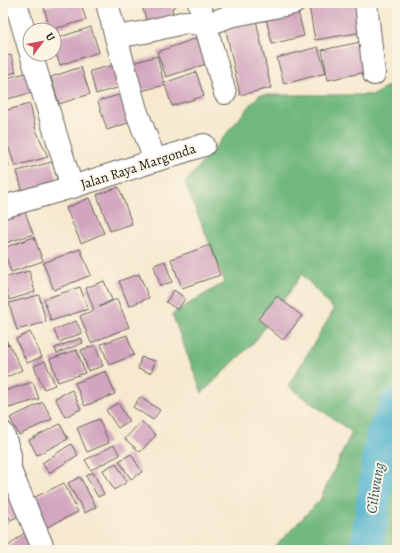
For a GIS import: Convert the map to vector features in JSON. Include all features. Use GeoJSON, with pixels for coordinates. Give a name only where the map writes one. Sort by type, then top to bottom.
{"type":"FeatureCollection","features":[{"type":"Feature","properties":{"kind":"street"},"geometry":{"type":"LineString","coordinates":[[16,3],[22,24]]}},
{"type":"Feature","properties":{"kind":"street"},"geometry":{"type":"LineString","coordinates":[[107,3],[136,110],[155,160]]}},
{"type":"Feature","properties":{"kind":"street"},"geometry":{"type":"LineString","coordinates":[[198,3],[206,25],[225,93]]}},
{"type":"Feature","properties":{"kind":"street"},"geometry":{"type":"LineString","coordinates":[[116,37],[167,28],[186,22],[206,25],[230,16],[294,3]]}},
{"type":"Feature","properties":{"kind":"street"},"geometry":{"type":"LineString","coordinates":[[366,3],[374,74]]}},
{"type":"Feature","properties":{"kind":"street"},"geometry":{"type":"LineString","coordinates":[[33,62],[72,187]]}},
{"type":"Feature","properties":{"kind":"street","name":"Jalan Raya Margonda"},"geometry":{"type":"LineString","coordinates":[[3,207],[72,187],[204,145]]}},
{"type":"Feature","properties":{"kind":"street"},"geometry":{"type":"LineString","coordinates":[[3,433],[10,455],[7,472],[44,550]]}},
{"type":"Feature","properties":{"kind":"green space"},"geometry":{"type":"Polygon","coordinates":[[[397,81],[397,550],[272,550],[320,500],[352,432],[288,386],[334,310],[302,274],[256,340],[202,393],[172,314],[225,282],[185,183],[259,95],[373,95],[397,81]]]}},
{"type":"Feature","properties":{"kind":"building"},"geometry":{"type":"Polygon","coordinates":[[[59,3],[81,3],[86,20],[62,27],[62,22],[48,22],[44,7],[59,3]]]}},
{"type":"Feature","properties":{"kind":"building"},"geometry":{"type":"Polygon","coordinates":[[[141,3],[175,3],[176,6],[172,8],[174,21],[149,28],[141,3]]]}},
{"type":"Feature","properties":{"kind":"building"},"geometry":{"type":"Polygon","coordinates":[[[330,3],[364,3],[369,31],[315,40],[309,6],[330,3]]]}},
{"type":"Feature","properties":{"kind":"building"},"geometry":{"type":"Polygon","coordinates":[[[298,11],[304,36],[272,44],[266,18],[298,11]]]}},
{"type":"Feature","properties":{"kind":"building"},"geometry":{"type":"Polygon","coordinates":[[[256,20],[271,88],[240,95],[225,26],[256,20]]]}},
{"type":"Feature","properties":{"kind":"building"},"geometry":{"type":"Polygon","coordinates":[[[91,27],[99,52],[60,65],[59,62],[62,62],[62,36],[91,27]]]}},
{"type":"Feature","properties":{"kind":"building"},"geometry":{"type":"Polygon","coordinates":[[[197,38],[206,64],[166,77],[157,52],[197,38]]]}},
{"type":"Feature","properties":{"kind":"building"},"geometry":{"type":"Polygon","coordinates":[[[365,41],[371,71],[328,80],[322,50],[365,41]]]}},
{"type":"Feature","properties":{"kind":"building"},"geometry":{"type":"Polygon","coordinates":[[[318,47],[326,73],[284,84],[277,58],[318,47]]]}},
{"type":"Feature","properties":{"kind":"building"},"geometry":{"type":"Polygon","coordinates":[[[11,55],[16,72],[3,76],[3,57],[11,55]]]}},
{"type":"Feature","properties":{"kind":"building"},"geometry":{"type":"Polygon","coordinates":[[[157,56],[164,83],[196,72],[204,96],[172,106],[165,85],[137,92],[129,64],[157,56]]]}},
{"type":"Feature","properties":{"kind":"building"},"geometry":{"type":"Polygon","coordinates":[[[118,64],[124,86],[96,94],[90,71],[118,64]]]}},
{"type":"Feature","properties":{"kind":"building"},"geometry":{"type":"Polygon","coordinates":[[[81,67],[90,94],[59,104],[51,77],[81,67]]]}},
{"type":"Feature","properties":{"kind":"building"},"geometry":{"type":"Polygon","coordinates":[[[29,72],[35,92],[3,100],[3,79],[29,72]]]}},
{"type":"Feature","properties":{"kind":"building"},"geometry":{"type":"Polygon","coordinates":[[[122,94],[131,122],[107,130],[98,101],[122,94]]]}},
{"type":"Feature","properties":{"kind":"building"},"geometry":{"type":"Polygon","coordinates":[[[30,104],[36,130],[48,157],[15,166],[3,131],[3,111],[30,104]]]}},
{"type":"Feature","properties":{"kind":"building"},"geometry":{"type":"Polygon","coordinates":[[[3,145],[9,166],[3,168],[3,145]]]}},
{"type":"Feature","properties":{"kind":"building"},"geometry":{"type":"Polygon","coordinates":[[[52,162],[60,188],[24,197],[17,171],[52,162]]]}},
{"type":"Feature","properties":{"kind":"building"},"geometry":{"type":"Polygon","coordinates":[[[119,187],[132,224],[110,231],[97,195],[119,187]]]}},
{"type":"Feature","properties":{"kind":"building"},"geometry":{"type":"Polygon","coordinates":[[[89,198],[104,233],[81,243],[66,208],[89,198]]]}},
{"type":"Feature","properties":{"kind":"building"},"geometry":{"type":"Polygon","coordinates":[[[23,206],[33,234],[3,244],[3,212],[23,206]]]}},
{"type":"Feature","properties":{"kind":"building"},"geometry":{"type":"Polygon","coordinates":[[[34,237],[43,261],[11,272],[3,248],[34,237]]]}},
{"type":"Feature","properties":{"kind":"building"},"geometry":{"type":"Polygon","coordinates":[[[210,245],[220,275],[182,288],[171,259],[210,245]]]}},
{"type":"Feature","properties":{"kind":"building"},"geometry":{"type":"Polygon","coordinates":[[[80,249],[91,275],[54,290],[43,263],[80,249]]]}},
{"type":"Feature","properties":{"kind":"building"},"geometry":{"type":"Polygon","coordinates":[[[165,261],[172,282],[160,286],[154,265],[165,261]]]}},
{"type":"Feature","properties":{"kind":"building"},"geometry":{"type":"Polygon","coordinates":[[[29,271],[35,292],[9,300],[3,278],[29,271]]]}},
{"type":"Feature","properties":{"kind":"building"},"geometry":{"type":"Polygon","coordinates":[[[139,274],[149,298],[129,306],[119,281],[139,274]]]}},
{"type":"Feature","properties":{"kind":"building"},"geometry":{"type":"Polygon","coordinates":[[[104,281],[112,300],[99,307],[117,299],[129,327],[91,343],[80,316],[94,310],[86,288],[104,281]]]}},
{"type":"Feature","properties":{"kind":"building"},"geometry":{"type":"Polygon","coordinates":[[[80,287],[88,309],[51,321],[44,299],[80,287]]]}},
{"type":"Feature","properties":{"kind":"building"},"geometry":{"type":"Polygon","coordinates":[[[174,290],[185,298],[178,310],[166,302],[174,290]]]}},
{"type":"Feature","properties":{"kind":"building"},"geometry":{"type":"Polygon","coordinates":[[[39,295],[46,322],[17,330],[9,303],[39,295]]]}},
{"type":"Feature","properties":{"kind":"building"},"geometry":{"type":"Polygon","coordinates":[[[277,296],[302,316],[283,340],[258,319],[277,296]]]}},
{"type":"Feature","properties":{"kind":"building"},"geometry":{"type":"Polygon","coordinates":[[[76,321],[82,333],[59,342],[54,330],[76,321]]]}},
{"type":"Feature","properties":{"kind":"building"},"geometry":{"type":"Polygon","coordinates":[[[3,332],[8,344],[3,346],[3,332]]]}},
{"type":"Feature","properties":{"kind":"building"},"geometry":{"type":"Polygon","coordinates":[[[30,332],[42,357],[27,363],[16,339],[30,332]]]}},
{"type":"Feature","properties":{"kind":"building"},"geometry":{"type":"Polygon","coordinates":[[[127,335],[134,355],[109,365],[101,344],[127,335]]]}},
{"type":"Feature","properties":{"kind":"building"},"geometry":{"type":"Polygon","coordinates":[[[81,338],[83,343],[57,353],[55,348],[81,338]]]}},
{"type":"Feature","properties":{"kind":"building"},"geometry":{"type":"Polygon","coordinates":[[[9,344],[22,370],[3,379],[3,347],[9,344]]]}},
{"type":"Feature","properties":{"kind":"building"},"geometry":{"type":"Polygon","coordinates":[[[95,345],[103,366],[88,371],[81,350],[95,345]]]}},
{"type":"Feature","properties":{"kind":"building"},"geometry":{"type":"Polygon","coordinates":[[[77,350],[85,373],[58,382],[50,359],[77,350]]]}},
{"type":"Feature","properties":{"kind":"building"},"geometry":{"type":"Polygon","coordinates":[[[141,357],[155,361],[151,373],[138,369],[141,357]]]}},
{"type":"Feature","properties":{"kind":"building"},"geometry":{"type":"Polygon","coordinates":[[[45,361],[55,385],[44,389],[34,366],[45,361]]]}},
{"type":"Feature","properties":{"kind":"building"},"geometry":{"type":"Polygon","coordinates":[[[106,371],[115,394],[85,406],[75,383],[106,371]]]}},
{"type":"Feature","properties":{"kind":"building"},"geometry":{"type":"Polygon","coordinates":[[[33,382],[39,399],[9,408],[4,391],[33,382]]]}},
{"type":"Feature","properties":{"kind":"building"},"geometry":{"type":"Polygon","coordinates":[[[72,390],[81,409],[65,417],[55,398],[72,390]]]}},
{"type":"Feature","properties":{"kind":"building"},"geometry":{"type":"Polygon","coordinates":[[[140,397],[160,410],[153,420],[133,407],[140,397]]]}},
{"type":"Feature","properties":{"kind":"building"},"geometry":{"type":"Polygon","coordinates":[[[43,402],[52,419],[19,435],[10,418],[43,402]]]}},
{"type":"Feature","properties":{"kind":"building"},"geometry":{"type":"Polygon","coordinates":[[[118,403],[129,421],[118,428],[106,410],[118,403]]]}},
{"type":"Feature","properties":{"kind":"building"},"geometry":{"type":"Polygon","coordinates":[[[99,419],[109,443],[87,452],[77,428],[99,419]]]}},
{"type":"Feature","properties":{"kind":"building"},"geometry":{"type":"Polygon","coordinates":[[[141,421],[156,435],[140,452],[125,439],[141,421]]]}},
{"type":"Feature","properties":{"kind":"building"},"geometry":{"type":"Polygon","coordinates":[[[60,424],[68,439],[37,455],[29,440],[60,424]]]}},
{"type":"Feature","properties":{"kind":"building"},"geometry":{"type":"Polygon","coordinates":[[[71,444],[78,455],[49,473],[42,463],[71,444]]]}},
{"type":"Feature","properties":{"kind":"building"},"geometry":{"type":"Polygon","coordinates":[[[114,445],[120,455],[91,470],[85,460],[114,445]]]}},
{"type":"Feature","properties":{"kind":"building"},"geometry":{"type":"Polygon","coordinates":[[[131,454],[142,472],[131,479],[119,461],[131,454]]]}},
{"type":"Feature","properties":{"kind":"building"},"geometry":{"type":"Polygon","coordinates":[[[116,463],[127,482],[114,490],[103,470],[116,463]]]}},
{"type":"Feature","properties":{"kind":"building"},"geometry":{"type":"Polygon","coordinates":[[[93,472],[104,494],[98,497],[86,476],[93,472]]]}},
{"type":"Feature","properties":{"kind":"building"},"geometry":{"type":"Polygon","coordinates":[[[80,477],[96,507],[85,513],[68,483],[80,477]]]}},
{"type":"Feature","properties":{"kind":"building"},"geometry":{"type":"Polygon","coordinates":[[[64,483],[78,512],[45,528],[31,499],[64,483]]]}},
{"type":"Feature","properties":{"kind":"building"},"geometry":{"type":"Polygon","coordinates":[[[3,488],[7,496],[3,498],[3,488]]]}},
{"type":"Feature","properties":{"kind":"building"},"geometry":{"type":"Polygon","coordinates":[[[11,497],[22,514],[11,520],[3,507],[3,502],[11,497]]]}},
{"type":"Feature","properties":{"kind":"building"},"geometry":{"type":"Polygon","coordinates":[[[3,513],[9,522],[3,526],[3,513]]]}},
{"type":"Feature","properties":{"kind":"building"},"geometry":{"type":"Polygon","coordinates":[[[25,532],[34,542],[25,550],[4,550],[25,532]]]}},
{"type":"Feature","properties":{"kind":"waterway","name":"Ciliwung"},"geometry":{"type":"LineString","coordinates":[[365,550],[368,540],[382,437],[397,404]]}}]}
